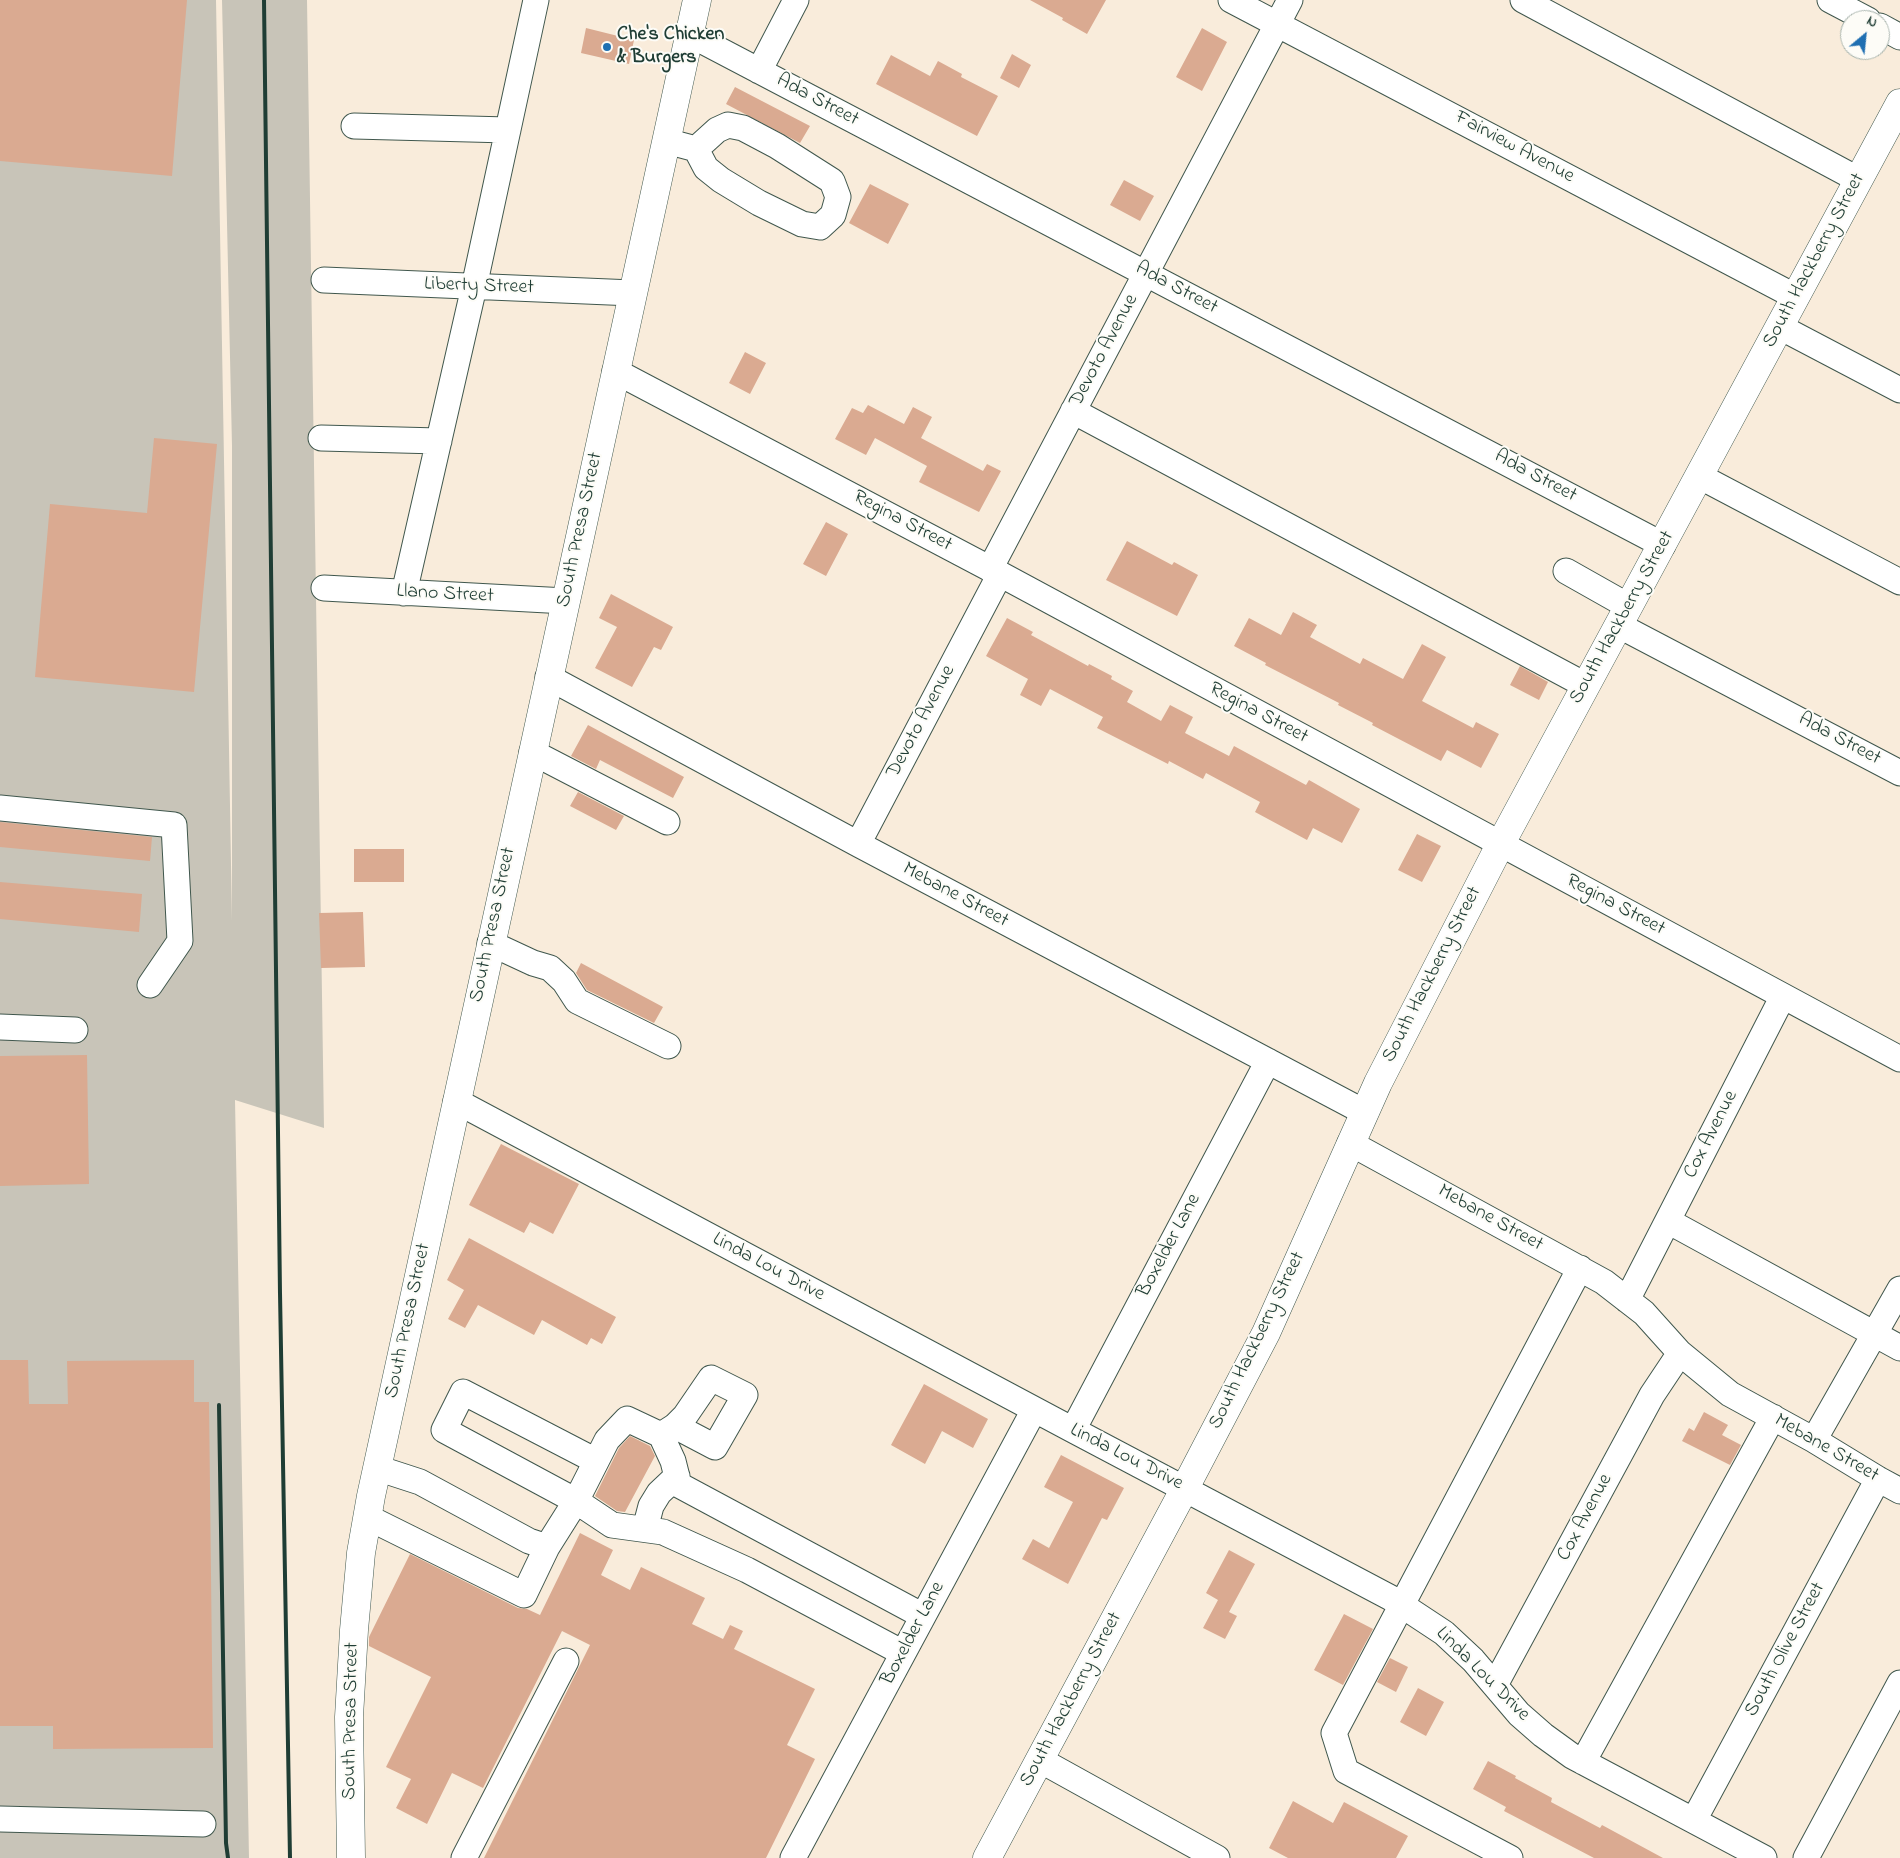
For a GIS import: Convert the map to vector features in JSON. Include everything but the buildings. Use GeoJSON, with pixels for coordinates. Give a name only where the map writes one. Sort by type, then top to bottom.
{"type":"FeatureCollection","features":[{"type":"Feature","properties":{"kind":"main road","name":"South Presa Street"},"geometry":{"type":"LineString","coordinates":[[351,1858],[349,1717],[354,1630],[361,1553],[367,1517],[548,676],[697,0]]}},
{"type":"Feature","properties":{"kind":"main road","name":"South Hackberry Street"},"geometry":{"type":"LineString","coordinates":[[987,1858],[1266,1333],[1364,1112],[1500,845],[1900,104]]}},
{"type":"Feature","properties":{"kind":"street"},"geometry":{"type":"LineString","coordinates":[[404,593],[474,286],[536,0]]}},
{"type":"Feature","properties":{"kind":"street"},"geometry":{"type":"LineString","coordinates":[[759,70],[796,0]]}},
{"type":"Feature","properties":{"kind":"street","name":"Fairview Avenue"},"geometry":{"type":"LineString","coordinates":[[1231,0],[1796,297]]}},
{"type":"Feature","properties":{"kind":"street","name":"Devoto Avenue"},"geometry":{"type":"LineString","coordinates":[[858,844],[1073,411],[1290,0]]}},
{"type":"Feature","properties":{"kind":"street"},"geometry":{"type":"LineString","coordinates":[[1523,0],[1859,180]]}},
{"type":"Feature","properties":{"kind":"street"},"geometry":{"type":"LineString","coordinates":[[1830,0],[1849,10]]}},
{"type":"Feature","properties":{"kind":"street","name":"Ada Street"},"geometry":{"type":"LineString","coordinates":[[689,34],[1662,545]]}},
{"type":"Feature","properties":{"kind":"street"},"geometry":{"type":"LineString","coordinates":[[666,141],[696,149],[706,168],[720,180],[759,203],[802,224],[820,227],[833,215],[838,197],[832,181],[777,146],[743,128],[728,125],[717,130],[696,149]]}},
{"type":"Feature","properties":{"kind":"street"},"geometry":{"type":"LineString","coordinates":[[354,126],[508,130]]}},
{"type":"Feature","properties":{"kind":"street","name":"Liberty Street"},"geometry":{"type":"LineString","coordinates":[[324,280],[633,293]]}},
{"type":"Feature","properties":{"kind":"street"},"geometry":{"type":"LineString","coordinates":[[1780,327],[1900,390]]}},
{"type":"Feature","properties":{"kind":"street","name":"Regina Street"},"geometry":{"type":"LineString","coordinates":[[615,371],[995,571],[1900,1059]]}},
{"type":"Feature","properties":{"kind":"street"},"geometry":{"type":"LineString","coordinates":[[1073,411],[1585,685]]}},
{"type":"Feature","properties":{"kind":"street"},"geometry":{"type":"LineString","coordinates":[[321,438],[439,441]]}},
{"type":"Feature","properties":{"kind":"street"},"geometry":{"type":"LineString","coordinates":[[1699,476],[1900,582]]}},
{"type":"Feature","properties":{"kind":"street","name":"Ada Street"},"geometry":{"type":"LineString","coordinates":[[1566,571],[1623,615],[1900,773]]}},
{"type":"Feature","properties":{"kind":"street","name":"Llano Street"},"geometry":{"type":"LineString","coordinates":[[324,588],[566,601]]}},
{"type":"Feature","properties":{"kind":"street","name":"Mebane Street"},"geometry":{"type":"LineString","coordinates":[[548,676],[858,844],[1364,1112]]}},
{"type":"Feature","properties":{"kind":"street"},"geometry":{"type":"LineString","coordinates":[[532,752],[667,822]]}},
{"type":"Feature","properties":{"kind":"street"},"geometry":{"type":"LineString","coordinates":[[0,808],[174,825],[180,941],[150,986]]}},
{"type":"Feature","properties":{"kind":"street"},"geometry":{"type":"LineString","coordinates":[[490,943],[533,963],[550,968],[564,981],[577,1001],[668,1046]]}},
{"type":"Feature","properties":{"kind":"street","name":"Cox Avenue"},"geometry":{"type":"LineString","coordinates":[[1627,1300],[1782,996]]}},
{"type":"Feature","properties":{"kind":"street"},"geometry":{"type":"LineString","coordinates":[[0,1027],[75,1030]]}},
{"type":"Feature","properties":{"kind":"street","name":"Boxelder Lane"},"geometry":{"type":"LineString","coordinates":[[1072,1430],[1268,1061]]}},
{"type":"Feature","properties":{"kind":"street","name":"Linda Lou Drive"},"geometry":{"type":"LineString","coordinates":[[456,1101],[1402,1604],[1444,1633],[1473,1660],[1519,1714],[1543,1735],[1583,1762],[1764,1858]]}},
{"type":"Feature","properties":{"kind":"street","name":"Mebane Street"},"geometry":{"type":"LineString","coordinates":[[1350,1143],[1604,1282],[1658,1327],[1680,1353],[1730,1394],[1814,1440],[1900,1491]]}},
{"type":"Feature","properties":{"kind":"street"},"geometry":{"type":"LineString","coordinates":[[1668,1221],[1900,1348]]}},
{"type":"Feature","properties":{"kind":"street"},"geometry":{"type":"LineString","coordinates":[[1510,1858],[1346,1771],[1334,1733],[1580,1268]]}},
{"type":"Feature","properties":{"kind":"street"},"geometry":{"type":"LineString","coordinates":[[1814,1440],[1900,1289]]}},
{"type":"Feature","properties":{"kind":"street","name":"Cox Avenue"},"geometry":{"type":"LineString","coordinates":[[1495,1685],[1652,1395],[1680,1353]]}},
{"type":"Feature","properties":{"kind":"street"},"geometry":{"type":"LineString","coordinates":[[596,1461],[463,1392],[444,1430],[576,1501],[612,1525],[663,1532],[747,1570],[903,1653]]}},
{"type":"Feature","properties":{"kind":"street","name":"Boxelder Lane"},"geometry":{"type":"LineString","coordinates":[[793,1858],[1034,1410]]}},
{"type":"Feature","properties":{"kind":"street"},"geometry":{"type":"LineString","coordinates":[[1583,1762],[1773,1417]]}},
{"type":"Feature","properties":{"kind":"street"},"geometry":{"type":"LineString","coordinates":[[367,1517],[524,1595],[547,1547],[576,1501],[607,1440],[627,1419],[668,1431],[678,1485],[923,1616]]}},
{"type":"Feature","properties":{"kind":"street"},"geometry":{"type":"LineString","coordinates":[[377,1468],[420,1482],[529,1541],[547,1547]]}},
{"type":"Feature","properties":{"kind":"street"},"geometry":{"type":"LineString","coordinates":[[645,1529],[652,1506],[659,1493],[677,1476]]}},
{"type":"Feature","properties":{"kind":"street","name":"South Olive Street"},"geometry":{"type":"LineString","coordinates":[[1694,1820],[1878,1479]]}},
{"type":"Feature","properties":{"kind":"street"},"geometry":{"type":"LineString","coordinates":[[464,1858],[566,1661]]}},
{"type":"Feature","properties":{"kind":"street"},"geometry":{"type":"LineString","coordinates":[[1806,1858],[1900,1683]]}},
{"type":"Feature","properties":{"kind":"street"},"geometry":{"type":"LineString","coordinates":[[1040,1760],[1217,1858]]}},
{"type":"Feature","properties":{"kind":"street"},"geometry":{"type":"LineString","coordinates":[[0,1819],[203,1824]]}},
{"type":"Feature","properties":{"kind":"shaded area"},"geometry":{"type":"Polygon","coordinates":[[[0,0],[216,0],[232,921],[232,446],[222,0],[307,0],[324,1128],[235,1100],[249,1858],[0,1858],[0,0]]]}},
{"type":"Feature","properties":{"kind":"railway"},"geometry":{"type":"LineString","coordinates":[[264,0],[280,1293],[290,1858]]}},
{"type":"Feature","properties":{"kind":"railway"},"geometry":{"type":"LineString","coordinates":[[219,1405],[226,1843],[228,1858]]}},
{"type":"Feature","properties":{"kind":"place","name":"Che's Chicken & Burgers"},"geometry":{"type":"Point","coordinates":[607,47]}}]}
